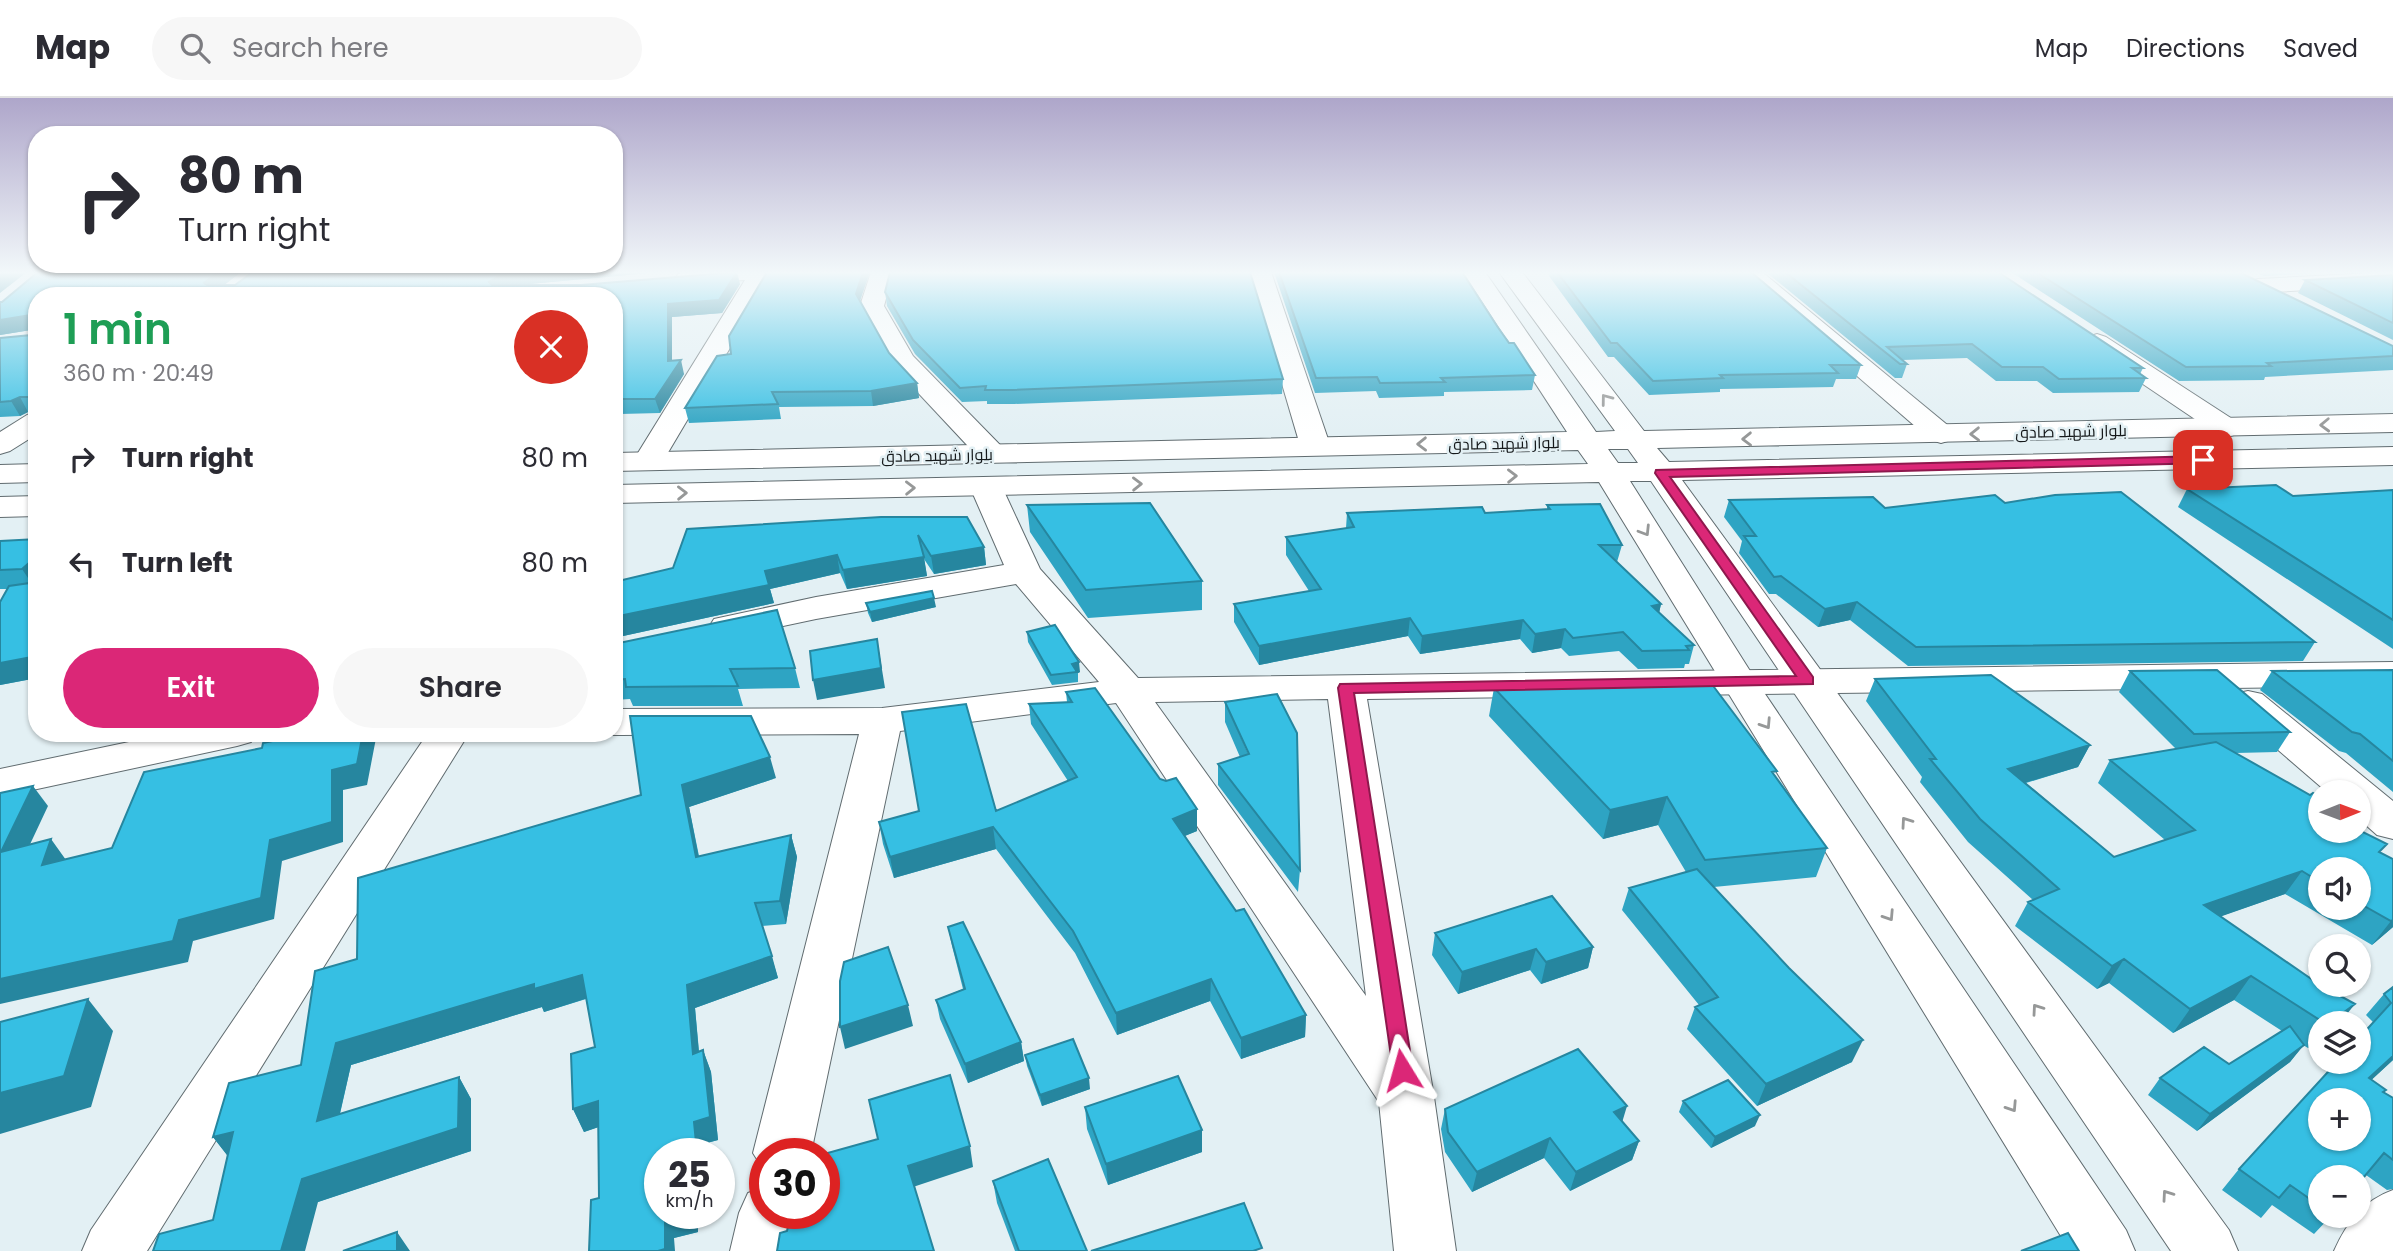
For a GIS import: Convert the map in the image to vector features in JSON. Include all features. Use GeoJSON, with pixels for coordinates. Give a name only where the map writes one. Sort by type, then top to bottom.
{"type":"FeatureCollection","features":[{"type":"Feature","properties":{"kind":"street"},"geometry":{"type":"LineString","coordinates":[[648,461],[730,326]]}},
{"type":"Feature","properties":{"kind":"street"},"geometry":{"type":"LineString","coordinates":[[883,326],[902,360],[989,470],[1024,572],[1127,690],[1406,1097]]}},
{"type":"Feature","properties":{"kind":"street"},"geometry":{"type":"LineString","coordinates":[[1278,326],[1315,445]]}},
{"type":"Feature","properties":{"kind":"street"},"geometry":{"type":"LineString","coordinates":[[1517,326],[1807,681],[2207,1251]]}},
{"type":"Feature","properties":{"kind":"street"},"geometry":{"type":"LineString","coordinates":[[1543,326],[1624,458],[1738,682],[2104,1251]]}},
{"type":"Feature","properties":{"kind":"street"},"geometry":{"type":"LineString","coordinates":[[1812,326],[1941,434]]}},
{"type":"Feature","properties":{"kind":"street"},"geometry":{"type":"LineString","coordinates":[[2080,331],[2227,428]]}},
{"type":"Feature","properties":{"kind":"street","name":"بلوار شهید صادق"},"geometry":{"type":"LineString","coordinates":[[623,493],[989,470],[1315,445],[1624,458],[1941,434],[2393,423]]}},
{"type":"Feature","properties":{"kind":"street"},"geometry":{"type":"LineString","coordinates":[[0,445],[28,427]]}},
{"type":"Feature","properties":{"kind":"street","name":"بلوار شهید صادق"},"geometry":{"type":"LineString","coordinates":[[623,461],[989,470],[1624,458],[2393,456]]}},
{"type":"Feature","properties":{"kind":"street"},"geometry":{"type":"LineString","coordinates":[[0,474],[28,473]]}},
{"type":"Feature","properties":{"kind":"street"},"geometry":{"type":"LineString","coordinates":[[0,507],[28,506]]}},
{"type":"Feature","properties":{"kind":"street"},"geometry":{"type":"LineString","coordinates":[[695,634],[816,608],[1024,572]]}},
{"type":"Feature","properties":{"kind":"street"},"geometry":{"type":"LineString","coordinates":[[623,722],[882,721],[1127,690],[2393,674]]}},
{"type":"Feature","properties":{"kind":"street"},"geometry":{"type":"LineString","coordinates":[[2214,675],[2339,780]]}},
{"type":"Feature","properties":{"kind":"street"},"geometry":{"type":"LineString","coordinates":[[1346,688],[1406,1097],[1425,1251]]}},
{"type":"Feature","properties":{"kind":"street"},"geometry":{"type":"LineString","coordinates":[[785,1138],[882,721]]}},
{"type":"Feature","properties":{"kind":"street"},"geometry":{"type":"LineString","coordinates":[[0,783],[194,742]]}},
{"type":"Feature","properties":{"kind":"street"},"geometry":{"type":"LineString","coordinates":[[113,1251],[443,742]]}},
{"type":"Feature","properties":{"kind":"street"},"geometry":{"type":"LineString","coordinates":[[2371,806],[2393,824]]}},
{"type":"Feature","properties":{"kind":"street"},"geometry":{"type":"LineString","coordinates":[[2365,1251],[2393,1219]]}},
{"type":"Feature","properties":{"kind":"street"},"geometry":{"type":"LineString","coordinates":[[761,1251],[766,1229]]}},
{"type":"Feature","properties":{"kind":"building"},"geometry":{"type":"Polygon","coordinates":[[[623,326],[668,326],[668,361],[681,360],[655,399],[623,399],[623,326]]]}},
{"type":"Feature","properties":{"kind":"building"},"geometry":{"type":"Polygon","coordinates":[[[735,326],[874,326],[889,353],[917,383],[871,391],[772,392],[778,404],[685,408],[717,356],[731,354],[729,336],[735,326]]]}},
{"type":"Feature","properties":{"kind":"building"},"geometry":{"type":"Polygon","coordinates":[[[905,326],[1267,326],[1283,379],[1012,390],[985,390],[986,386],[960,388],[913,340],[905,326]]]}},
{"type":"Feature","properties":{"kind":"building"},"geometry":{"type":"Polygon","coordinates":[[[1298,326],[1497,326],[1509,343],[1514,343],[1535,375],[1441,378],[1445,382],[1380,383],[1377,377],[1316,378],[1298,326]]]}},
{"type":"Feature","properties":{"kind":"building"},"geometry":{"type":"Polygon","coordinates":[[[1598,326],[1815,326],[1861,365],[1830,365],[1838,373],[1720,375],[1723,378],[1653,381],[1617,343],[1611,343],[1598,326]]]}},
{"type":"Feature","properties":{"kind":"building"},"geometry":{"type":"Polygon","coordinates":[[[1852,326],[2079,326],[2143,368],[2132,368],[2146,378],[2059,379],[2043,367],[2002,367],[1972,344],[1887,347],[1907,364],[1900,364],[1852,326]]]}},
{"type":"Feature","properties":{"kind":"building"},"geometry":{"type":"Polygon","coordinates":[[[2121,326],[2351,326],[2393,346],[2393,356],[2267,363],[2271,366],[2186,367],[2121,326]]]}},
{"type":"Feature","properties":{"kind":"building"},"geometry":{"type":"Polygon","coordinates":[[[28,335],[28,397],[0,402],[0,338],[28,335]]]}},
{"type":"Feature","properties":{"kind":"building"},"geometry":{"type":"Polygon","coordinates":[[[2276,485],[2293,496],[2393,490],[2393,620],[2187,489],[2276,485]]]}},
{"type":"Feature","properties":{"kind":"building"},"geometry":{"type":"Polygon","coordinates":[[[2121,492],[2315,642],[1916,647],[1857,602],[1825,609],[1781,576],[1774,577],[1744,536],[1756,536],[1729,500],[1873,497],[1885,508],[1995,495],[2005,503],[2055,495],[2121,492]]]}},
{"type":"Feature","properties":{"kind":"building"},"geometry":{"type":"Polygon","coordinates":[[[1150,503],[1202,581],[1086,590],[1027,505],[1150,503]]]}},
{"type":"Feature","properties":{"kind":"building"},"geometry":{"type":"Polygon","coordinates":[[[1600,504],[1622,545],[1599,545],[1661,604],[1652,606],[1694,645],[1686,646],[1689,650],[1642,651],[1623,632],[1573,638],[1565,629],[1535,634],[1523,620],[1422,636],[1410,618],[1259,646],[1234,604],[1321,589],[1286,537],[1354,527],[1347,513],[1482,507],[1485,513],[1550,509],[1547,505],[1600,504]]]}},
{"type":"Feature","properties":{"kind":"building"},"geometry":{"type":"Polygon","coordinates":[[[881,517],[967,517],[984,547],[931,556],[918,535],[924,557],[843,570],[837,555],[765,571],[769,585],[623,615],[623,580],[673,568],[687,529],[881,517]]]}},
{"type":"Feature","properties":{"kind":"building"},"geometry":{"type":"Polygon","coordinates":[[[28,539],[28,564],[22,569],[0,570],[0,541],[28,539]]]}},
{"type":"Feature","properties":{"kind":"building"},"geometry":{"type":"Polygon","coordinates":[[[28,583],[28,658],[0,663],[0,602],[9,586],[28,583]]]}},
{"type":"Feature","properties":{"kind":"building"},"geometry":{"type":"Polygon","coordinates":[[[932,591],[934,598],[870,612],[866,603],[932,591]]]}},
{"type":"Feature","properties":{"kind":"building"},"geometry":{"type":"Polygon","coordinates":[[[777,610],[795,668],[730,669],[738,686],[626,687],[623,679],[623,642],[777,610]]]}},
{"type":"Feature","properties":{"kind":"building"},"geometry":{"type":"Polygon","coordinates":[[[1055,625],[1079,662],[1072,664],[1077,672],[1051,675],[1027,632],[1055,625]]]}},
{"type":"Feature","properties":{"kind":"building"},"geometry":{"type":"Polygon","coordinates":[[[877,639],[881,668],[813,680],[810,651],[877,639]]]}},
{"type":"Feature","properties":{"kind":"building"},"geometry":{"type":"Polygon","coordinates":[[[2217,670],[2290,732],[2194,734],[2130,671],[2217,670]]]}},
{"type":"Feature","properties":{"kind":"building"},"geometry":{"type":"Polygon","coordinates":[[[2393,670],[2393,761],[2272,671],[2393,670]]]}},
{"type":"Feature","properties":{"kind":"building"},"geometry":{"type":"Polygon","coordinates":[[[1991,675],[2090,745],[2008,769],[2114,857],[2195,830],[2110,760],[2216,742],[2308,794],[2308,844],[2371,844],[2371,836],[2387,844],[2379,852],[2393,859],[2391,921],[2371,910],[2371,857],[2308,857],[2308,875],[2302,871],[2204,905],[2308,977],[2308,997],[2342,997],[2355,1004],[2346,1011],[2308,1012],[2251,976],[2190,1009],[2124,959],[2112,966],[2028,902],[2059,889],[1980,819],[1930,759],[1936,759],[1875,679],[1991,675]]]}},
{"type":"Feature","properties":{"kind":"building"},"geometry":{"type":"Polygon","coordinates":[[[1708,679],[1777,771],[1772,772],[1827,848],[1705,860],[1667,797],[1610,810],[1494,688],[1708,679]]]}},
{"type":"Feature","properties":{"kind":"building"},"geometry":{"type":"Polygon","coordinates":[[[1095,688],[1160,779],[1166,781],[1176,778],[1197,809],[1173,819],[1236,911],[1244,909],[1306,1015],[1241,1038],[1211,979],[1116,1013],[1073,931],[993,827],[890,857],[879,822],[919,811],[902,712],[966,704],[996,811],[1077,777],[1029,704],[1072,702],[1066,692],[1095,688]]]}},
{"type":"Feature","properties":{"kind":"building"},"geometry":{"type":"Polygon","coordinates":[[[1277,694],[1297,733],[1300,870],[1218,764],[1249,754],[1225,702],[1277,694]]]}},
{"type":"Feature","properties":{"kind":"building"},"geometry":{"type":"Polygon","coordinates":[[[630,716],[751,716],[770,757],[682,785],[696,857],[791,835],[780,901],[755,903],[772,956],[687,985],[693,1054],[703,1050],[710,1117],[694,1122],[696,1138],[644,1138],[644,1229],[665,1229],[665,1249],[589,1251],[591,1200],[599,1198],[598,1101],[573,1109],[571,1054],[595,1047],[582,975],[534,989],[534,984],[336,1043],[317,1121],[459,1077],[458,1128],[302,1179],[281,1251],[153,1251],[159,1234],[213,1220],[233,1132],[213,1137],[229,1083],[301,1065],[315,971],[357,959],[358,878],[641,795],[630,716]]]}},
{"type":"Feature","properties":{"kind":"building"},"geometry":{"type":"Polygon","coordinates":[[[361,742],[357,764],[332,770],[332,822],[270,840],[261,898],[179,920],[173,941],[0,979],[0,793],[33,786],[1,852],[51,839],[42,865],[112,848],[144,772],[262,748],[263,743],[361,742]]]}},
{"type":"Feature","properties":{"kind":"building"},"geometry":{"type":"Polygon","coordinates":[[[1697,869],[1789,968],[1863,1040],[1766,1084],[1695,1007],[1718,997],[1629,888],[1697,869]]]}},
{"type":"Feature","properties":{"kind":"building"},"geometry":{"type":"Polygon","coordinates":[[[1552,896],[1593,947],[1546,962],[1536,949],[1462,972],[1435,933],[1552,896]]]}},
{"type":"Feature","properties":{"kind":"building"},"geometry":{"type":"Polygon","coordinates":[[[963,922],[1021,1042],[965,1064],[936,1000],[965,989],[948,927],[963,922]]]}},
{"type":"Feature","properties":{"kind":"building"},"geometry":{"type":"Polygon","coordinates":[[[888,947],[908,1005],[840,1027],[840,981],[844,962],[888,947]]]}},
{"type":"Feature","properties":{"kind":"building"},"geometry":{"type":"Polygon","coordinates":[[[2393,987],[2393,1056],[2369,1078],[2393,1098],[2393,1160],[2384,1153],[2371,1169],[2371,1165],[2308,1165],[2308,1198],[2290,1185],[2279,1198],[2239,1169],[2308,1094],[2308,1151],[2371,1151],[2371,1088],[2313,1088],[2326,1074],[2371,1074],[2371,1025],[2391,1003],[2384,994],[2393,987]]]}},
{"type":"Feature","properties":{"kind":"building"},"geometry":{"type":"Polygon","coordinates":[[[88,999],[64,1076],[0,1093],[0,1022],[88,999]]]}},
{"type":"Feature","properties":{"kind":"building"},"geometry":{"type":"Polygon","coordinates":[[[2290,1026],[2304,1045],[2210,1114],[2160,1078],[2204,1047],[2229,1064],[2290,1026]]]}},
{"type":"Feature","properties":{"kind":"building"},"geometry":{"type":"Polygon","coordinates":[[[1073,1039],[1089,1078],[1040,1095],[1025,1055],[1073,1039]]]}},
{"type":"Feature","properties":{"kind":"building"},"geometry":{"type":"Polygon","coordinates":[[[1578,1049],[1627,1106],[1614,1112],[1639,1141],[1576,1172],[1550,1138],[1477,1172],[1448,1132],[1445,1109],[1578,1049]]]}},
{"type":"Feature","properties":{"kind":"building"},"geometry":{"type":"Polygon","coordinates":[[[950,1075],[970,1146],[908,1166],[934,1251],[777,1251],[780,1233],[787,1229],[840,1229],[840,1150],[878,1139],[869,1100],[950,1075]]]}},
{"type":"Feature","properties":{"kind":"building"},"geometry":{"type":"Polygon","coordinates":[[[1178,1076],[1202,1130],[1106,1164],[1085,1107],[1178,1076]]]}},
{"type":"Feature","properties":{"kind":"building"},"geometry":{"type":"Polygon","coordinates":[[[1728,1080],[1760,1115],[1715,1137],[1683,1101],[1728,1080]]]}},
{"type":"Feature","properties":{"kind":"building"},"geometry":{"type":"Polygon","coordinates":[[[1048,1159],[1087,1251],[1019,1251],[993,1181],[1048,1159]]]}},
{"type":"Feature","properties":{"kind":"building"},"geometry":{"type":"Polygon","coordinates":[[[1244,1203],[1262,1248],[1253,1251],[1091,1251],[1244,1203]]]}},
{"type":"Feature","properties":{"kind":"building"},"geometry":{"type":"Polygon","coordinates":[[[397,1232],[397,1251],[343,1251],[397,1232]]]}},
{"type":"Feature","properties":{"kind":"building"},"geometry":{"type":"Polygon","coordinates":[[[2068,1233],[2079,1251],[2021,1251],[2068,1233]]]}},
{"type":"Feature","properties":{"kind":"route"},"geometry":{"type":"LineString","coordinates":[[1402,1070],[1346,688],[1807,681],[1661,473],[2203,460]]}}]}
